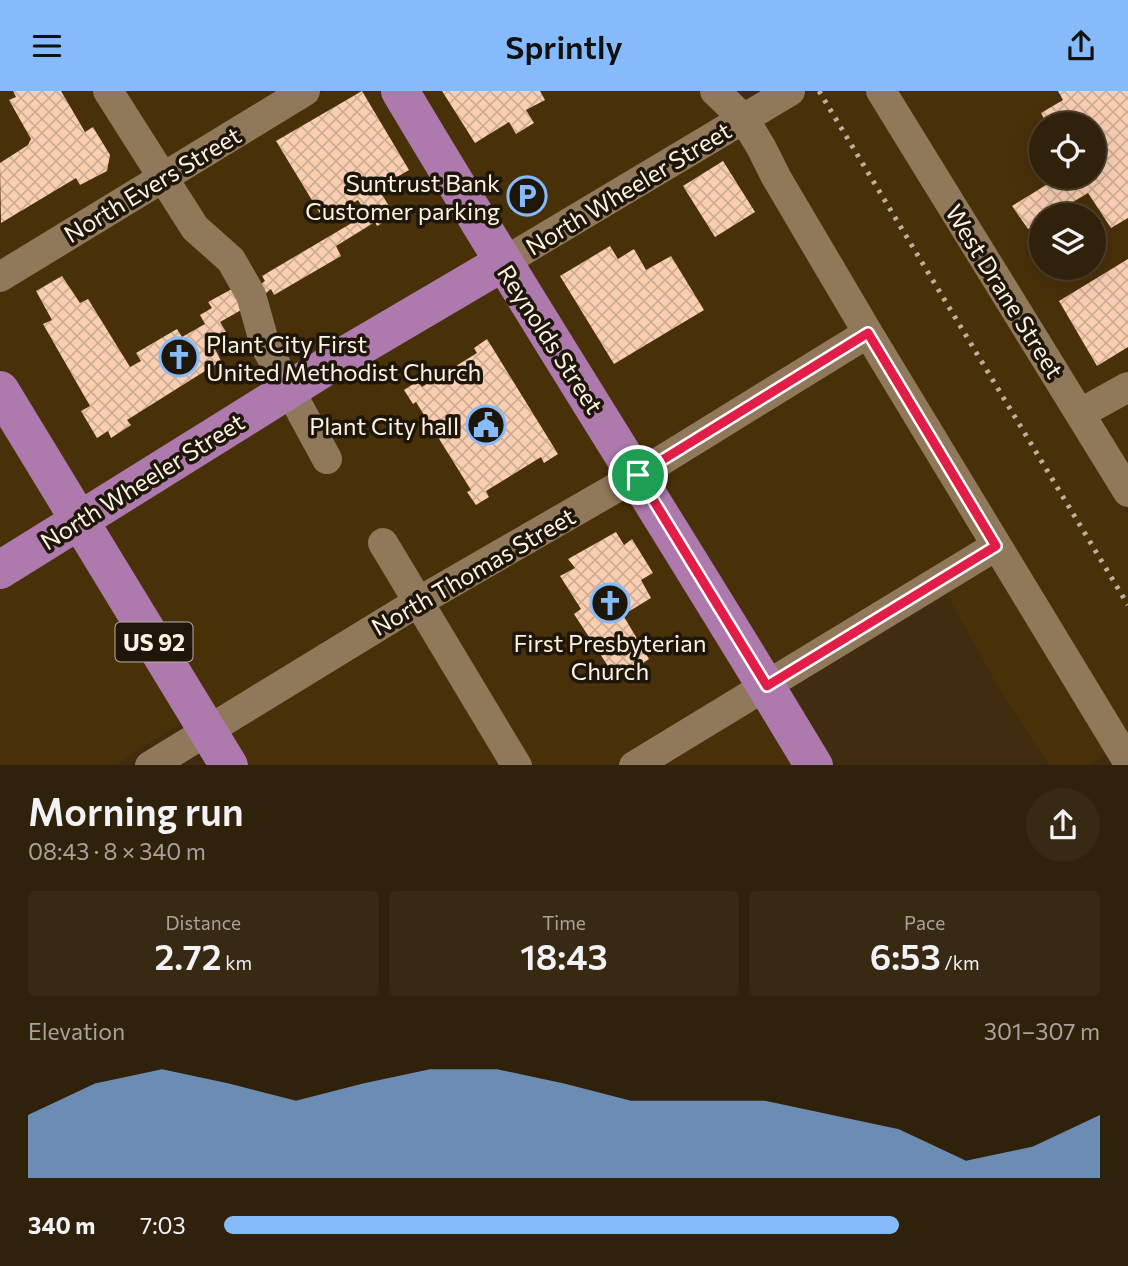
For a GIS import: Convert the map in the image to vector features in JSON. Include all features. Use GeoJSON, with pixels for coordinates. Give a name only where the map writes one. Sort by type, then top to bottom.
{"type":"FeatureCollection","features":[{"type":"Feature","properties":{"kind":"main road","name":"Reynolds Street"},"geometry":{"type":"LineString","coordinates":[[400,91],[502,263],[638,475],[814,765]]}},
{"type":"Feature","properties":{"kind":"main road","name":"North Wheeler Street"},"geometry":{"type":"LineString","coordinates":[[0,570],[288,390],[502,263]]}},
{"type":"Feature","properties":{"kind":"main road","name":"US 92"},"geometry":{"type":"LineString","coordinates":[[0,390],[229,765]]}},
{"type":"Feature","properties":{"kind":"street"},"geometry":{"type":"LineString","coordinates":[[108,91],[194,228],[231,260],[250,295],[265,345],[327,459]]}},
{"type":"Feature","properties":{"kind":"street","name":"North Evers Street"},"geometry":{"type":"LineString","coordinates":[[0,277],[305,91]]}},
{"type":"Feature","properties":{"kind":"street"},"geometry":{"type":"LineString","coordinates":[[715,91],[744,119],[1120,761]]}},
{"type":"Feature","properties":{"kind":"street","name":"North Wheeler Street"},"geometry":{"type":"LineString","coordinates":[[502,263],[790,91]]}},
{"type":"Feature","properties":{"kind":"street","name":"West Drane Street"},"geometry":{"type":"LineString","coordinates":[[881,91],[1128,492]]}},
{"type":"Feature","properties":{"kind":"street","name":"North Thomas Street"},"geometry":{"type":"LineString","coordinates":[[150,765],[418,602],[638,475],[868,333]]}},
{"type":"Feature","properties":{"kind":"street"},"geometry":{"type":"LineString","coordinates":[[1081,413],[1128,387]]}},
{"type":"Feature","properties":{"kind":"street"},"geometry":{"type":"LineString","coordinates":[[383,543],[517,765]]}},
{"type":"Feature","properties":{"kind":"street"},"geometry":{"type":"LineString","coordinates":[[634,765],[996,546]]}},
{"type":"Feature","properties":{"kind":"shaded area"},"geometry":{"type":"Polygon","coordinates":[[[0,91],[95,91],[146,176],[0,265],[0,91]]]}},
{"type":"Feature","properties":{"kind":"shaded area"},"geometry":{"type":"Polygon","coordinates":[[[122,91],[285,91],[166,164],[122,91]]]}},
{"type":"Feature","properties":{"kind":"shaded area"},"geometry":{"type":"Polygon","coordinates":[[[325,91],[386,91],[486,260],[293,375],[204,221],[177,181],[325,91]]]}},
{"type":"Feature","properties":{"kind":"shaded area","name":"Suntrust Bank Customer parking"},"geometry":{"type":"Polygon","coordinates":[[[413,91],[701,91],[725,118],[507,248],[413,91]]]}},
{"type":"Feature","properties":{"kind":"shaded area"},"geometry":{"type":"Polygon","coordinates":[[[810,91],[868,91],[1128,515],[1128,738],[1006,539],[759,122],[810,91]]]}},
{"type":"Feature","properties":{"kind":"shaded area"},"geometry":{"type":"Polygon","coordinates":[[[896,91],[1128,91],[1128,375],[1085,399],[896,91]]]}},
{"type":"Feature","properties":{"kind":"shaded area"},"geometry":{"type":"Polygon","coordinates":[[[739,133],[853,330],[642,460],[518,266],[739,133]]]}},
{"type":"Feature","properties":{"kind":"shaded area"},"geometry":{"type":"Polygon","coordinates":[[[157,194],[221,267],[274,387],[82,504],[0,368],[0,290],[157,194]]]}},
{"type":"Feature","properties":{"kind":"shaded area"},"geometry":{"type":"Polygon","coordinates":[[[498,277],[622,472],[215,713],[93,522],[498,277]]]}},
{"type":"Feature","properties":{"kind":"shaded area"},"geometry":{"type":"Polygon","coordinates":[[[864,348],[982,544],[771,671],[653,478],[864,348]]]}},
{"type":"Feature","properties":{"kind":"shaded area"},"geometry":{"type":"Polygon","coordinates":[[[1128,399],[1128,469],[1096,417],[1128,399]]]}},
{"type":"Feature","properties":{"kind":"shaded area"},"geometry":{"type":"Polygon","coordinates":[[[0,413],[62,517],[0,557],[0,413]]]}},
{"type":"Feature","properties":{"kind":"shaded area"},"geometry":{"type":"Polygon","coordinates":[[[633,490],[751,683],[613,765],[531,765],[433,605],[633,490]]]}},
{"type":"Feature","properties":{"kind":"shaded area"},"geometry":{"type":"Polygon","coordinates":[[[74,535],[187,719],[116,765],[0,765],[0,582],[74,535]]]}},
{"type":"Feature","properties":{"kind":"shaded area"},"geometry":{"type":"Polygon","coordinates":[[[993,562],[1109,753],[1089,765],[1049,765],[998,687],[945,591],[993,562]]]}},
{"type":"Feature","properties":{"kind":"shaded area"},"geometry":{"type":"Polygon","coordinates":[[[413,617],[504,765],[245,765],[225,731],[413,617]]]}},
{"type":"Feature","properties":{"kind":"shaded area"},"geometry":{"type":"Polygon","coordinates":[[[762,701],[799,765],[656,765],[762,701]]]}},
{"type":"Feature","properties":{"kind":"building"},"geometry":{"type":"Polygon","coordinates":[[[13,91],[61,91],[85,132],[93,127],[110,155],[107,171],[80,185],[76,178],[1,223],[0,163],[28,145],[31,139],[9,100],[16,97],[13,91]]]}},
{"type":"Feature","properties":{"kind":"building"},"geometry":{"type":"Polygon","coordinates":[[[362,91],[409,170],[378,188],[395,216],[377,226],[375,222],[336,246],[341,256],[274,295],[271,289],[266,293],[261,284],[265,281],[262,276],[367,214],[358,200],[324,220],[276,141],[362,91]]]}},
{"type":"Feature","properties":{"kind":"building"},"geometry":{"type":"Polygon","coordinates":[[[442,91],[540,91],[545,100],[526,110],[534,123],[516,134],[509,122],[475,143],[442,91]]]}},
{"type":"Feature","properties":{"kind":"building"},"geometry":{"type":"Polygon","coordinates":[[[1058,91],[1128,91],[1128,218],[1111,228],[1106,220],[1106,203],[1095,203],[1088,193],[1071,203],[1029,203],[1028,229],[1012,206],[1040,189],[1106,189],[1106,112],[1043,112],[1063,100],[1058,91]]]}},
{"type":"Feature","properties":{"kind":"building"},"geometry":{"type":"Polygon","coordinates":[[[723,161],[755,212],[715,237],[683,186],[723,161]]]}},
{"type":"Feature","properties":{"kind":"building"},"geometry":{"type":"Polygon","coordinates":[[[610,246],[618,259],[634,249],[646,270],[671,256],[704,310],[614,364],[560,276],[610,246]]]}},
{"type":"Feature","properties":{"kind":"building"},"geometry":{"type":"Polygon","coordinates":[[[1128,259],[1128,347],[1097,366],[1059,301],[1094,280],[1106,280],[1106,272],[1128,259]]]}},
{"type":"Feature","properties":{"kind":"building","name":"Plant City First United Methodist Church"},"geometry":{"type":"Polygon","coordinates":[[[62,276],[80,303],[88,299],[130,367],[141,361],[136,353],[177,329],[182,337],[205,324],[200,315],[212,308],[208,302],[232,289],[243,309],[220,322],[228,335],[213,345],[221,361],[127,420],[131,425],[111,438],[108,431],[97,438],[81,411],[90,406],[43,324],[52,320],[36,291],[62,276]]]}},
{"type":"Feature","properties":{"kind":"building","name":"Plant City hall"},"geometry":{"type":"Polygon","coordinates":[[[487,339],[558,454],[544,463],[541,457],[486,491],[489,497],[476,505],[467,492],[471,490],[416,402],[413,404],[404,390],[418,381],[422,387],[477,353],[474,348],[487,339]]]}},
{"type":"Feature","properties":{"kind":"building","name":"First Presbyterian Church"},"geometry":{"type":"Polygon","coordinates":[[[616,532],[624,545],[632,539],[653,573],[641,580],[651,598],[623,615],[649,659],[617,680],[574,614],[581,609],[560,576],[575,568],[568,559],[616,532]]]}},
{"type":"Feature","properties":{"kind":"railway"},"geometry":{"type":"LineString","coordinates":[[819,91],[1128,605]]}},
{"type":"Feature","properties":{"kind":"place","name":"Suntrust Bank Customer parking"},"geometry":{"type":"Point","coordinates":[527,196]}},
{"type":"Feature","properties":{"kind":"place","name":"Plant City First United Methodist Church"},"geometry":{"type":"Point","coordinates":[179,357]}},
{"type":"Feature","properties":{"kind":"place","name":"Plant City hall"},"geometry":{"type":"Point","coordinates":[486,425]}},
{"type":"Feature","properties":{"kind":"place","name":"First Presbyterian Church"},"geometry":{"type":"Point","coordinates":[610,603]}},
{"type":"Feature","properties":{"kind":"route"},"geometry":{"type":"LineString","coordinates":[[868,333],[996,546],[767,686],[638,475],[868,333]]}}]}
